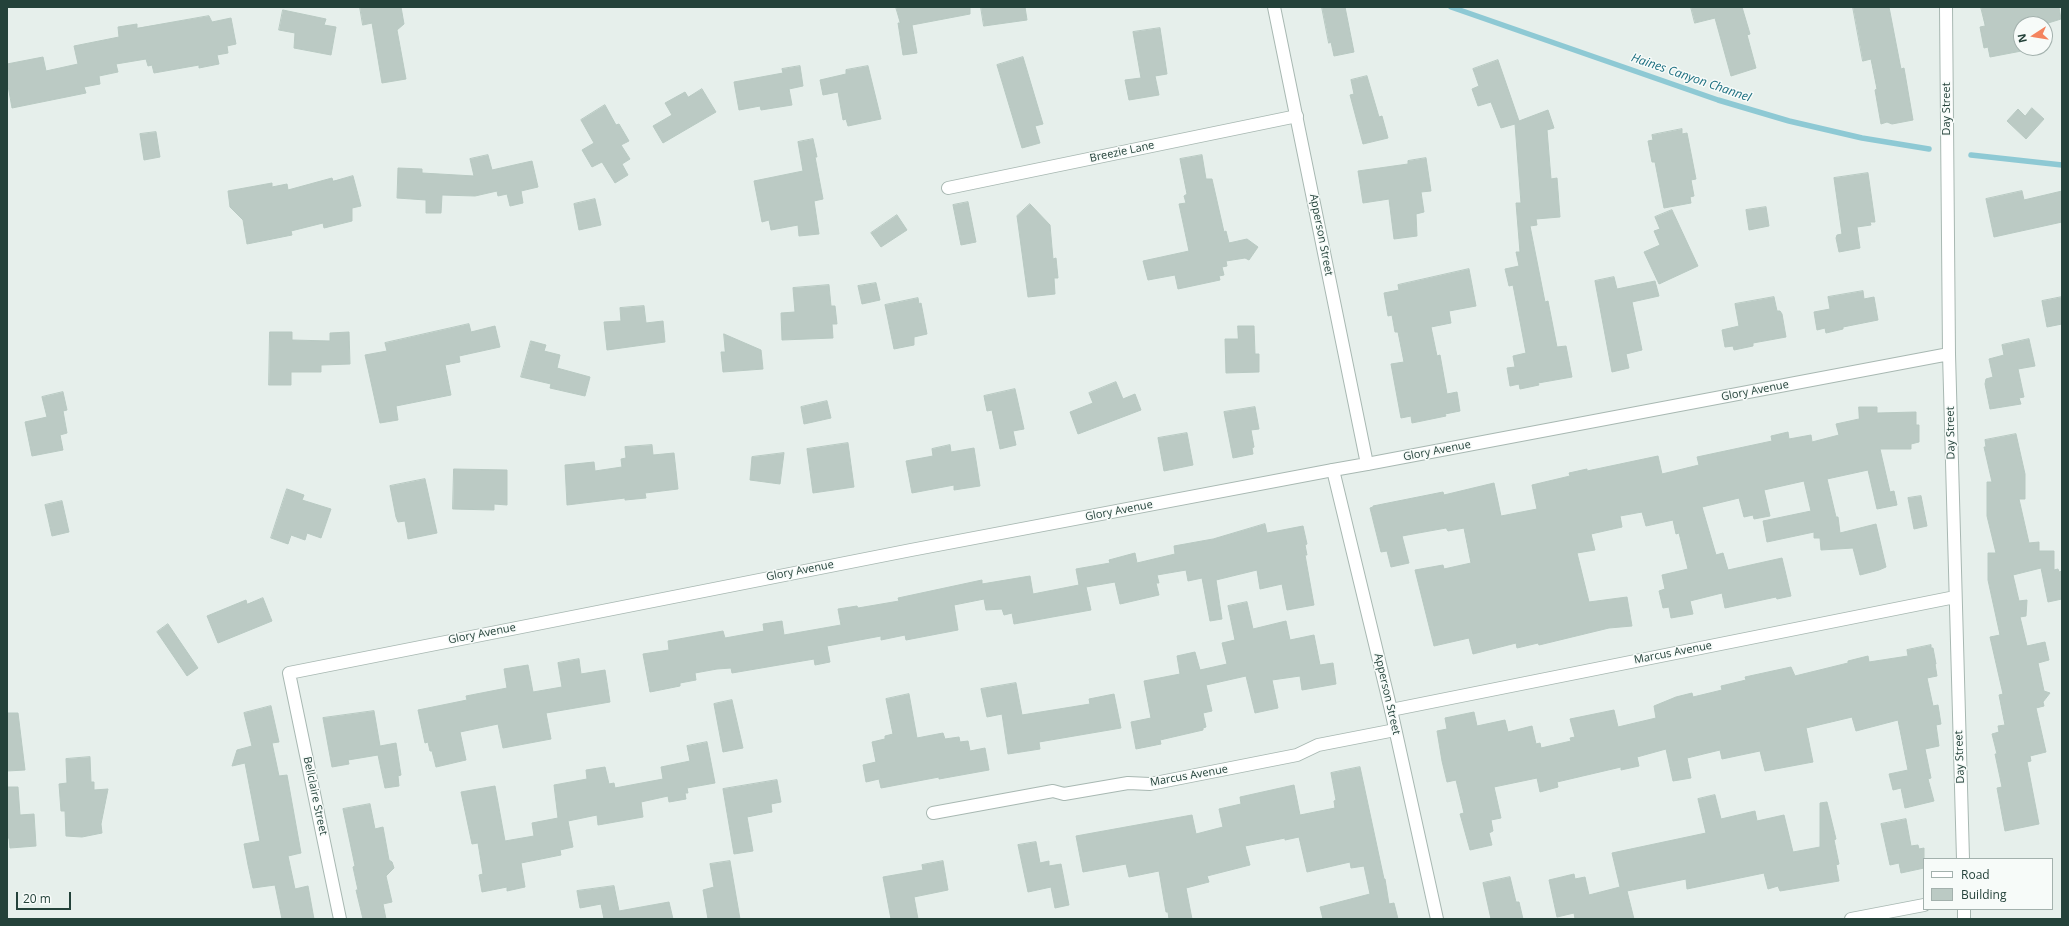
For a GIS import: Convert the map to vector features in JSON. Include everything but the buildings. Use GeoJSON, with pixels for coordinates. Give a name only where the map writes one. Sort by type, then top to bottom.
{"type":"FeatureCollection","features":[{"type":"Feature","properties":{"kind":"street","name":"Apperson Street"},"geometry":{"type":"LineString","coordinates":[[1274,7],[1367,464]]}},
{"type":"Feature","properties":{"kind":"street","name":"Day Street"},"geometry":{"type":"LineString","coordinates":[[1946,7],[1949,354],[1963,858]]}},
{"type":"Feature","properties":{"kind":"street","name":"Breezie Lane"},"geometry":{"type":"LineString","coordinates":[[948,188],[1297,116]]}},
{"type":"Feature","properties":{"kind":"street","name":"Glory Avenue"},"geometry":{"type":"LineString","coordinates":[[289,672],[911,550],[1949,354]]}},
{"type":"Feature","properties":{"kind":"street","name":"Apperson Street"},"geometry":{"type":"LineString","coordinates":[[1333,470],[1391,710],[1437,919]]}},
{"type":"Feature","properties":{"kind":"street","name":"Marcus Avenue"},"geometry":{"type":"LineString","coordinates":[[1391,710],[1955,596]]}},
{"type":"Feature","properties":{"kind":"street","name":"Bellclaire Street"},"geometry":{"type":"LineString","coordinates":[[289,672],[340,919]]}},
{"type":"Feature","properties":{"kind":"street","name":"Marcus Avenue"},"geometry":{"type":"LineString","coordinates":[[933,813],[1053,791],[1064,794],[1128,783],[1150,784],[1297,755],[1318,745],[1395,730]]}},
{"type":"Feature","properties":{"kind":"street"},"geometry":{"type":"LineString","coordinates":[[1851,919],[1923,904]]}},
{"type":"Feature","properties":{"kind":"waterway","name":"Haines Canyon Channel"},"geometry":{"type":"LineString","coordinates":[[1451,7],[1718,100],[1789,121],[1862,138],[1929,149]]}},
{"type":"Feature","properties":{"kind":"waterway","name":"Haines Canyon Channel"},"geometry":{"type":"LineString","coordinates":[[1971,155],[2062,165]]}}]}
